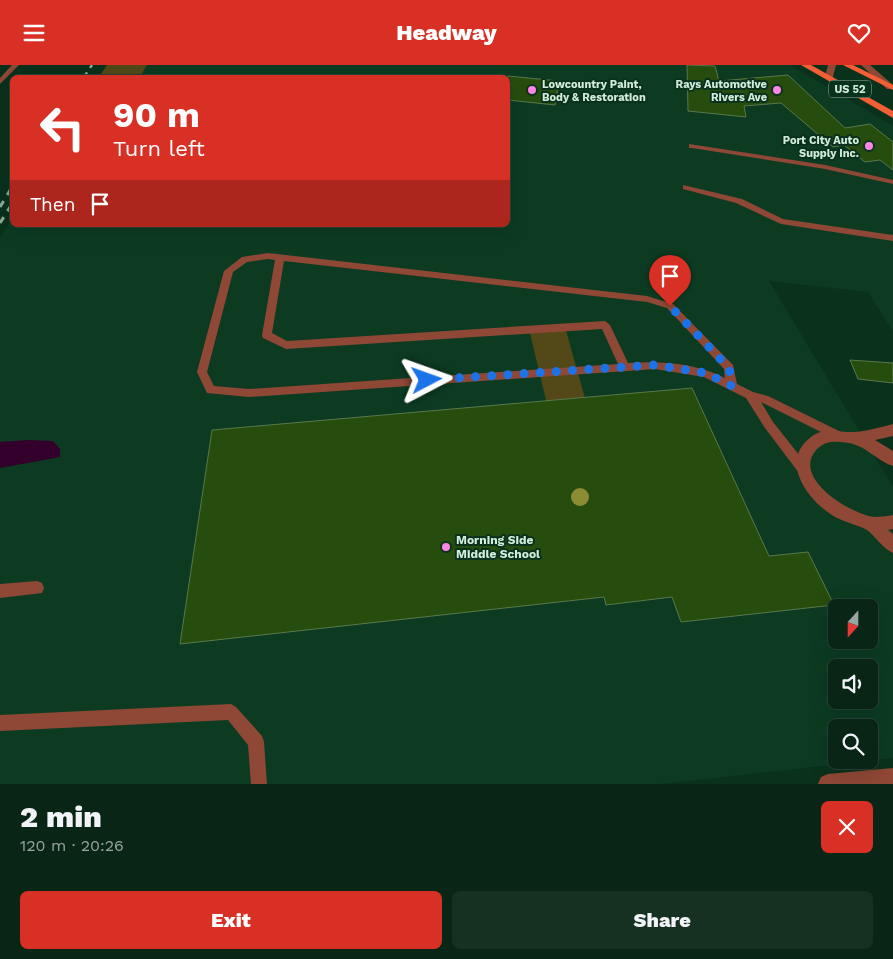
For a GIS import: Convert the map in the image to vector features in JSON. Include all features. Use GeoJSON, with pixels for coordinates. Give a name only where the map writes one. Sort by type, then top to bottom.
{"type":"FeatureCollection","features":[{"type":"Feature","properties":{"kind":"main road","name":"US 52"},"geometry":{"type":"LineString","coordinates":[[805,65],[893,115]]}},
{"type":"Feature","properties":{"kind":"main road","name":"US 52"},"geometry":{"type":"LineString","coordinates":[[847,65],[892,88]]}},
{"type":"Feature","properties":{"kind":"street"},"geometry":{"type":"LineString","coordinates":[[829,77],[832,65]]}},
{"type":"Feature","properties":{"kind":"street"},"geometry":{"type":"LineString","coordinates":[[865,65],[892,88]]}},
{"type":"Feature","properties":{"kind":"street"},"geometry":{"type":"LineString","coordinates":[[893,430],[855,437],[837,435],[822,437],[810,444],[804,455],[803,469],[809,484],[820,498],[835,510],[853,519],[871,524],[893,522]]}},
{"type":"Feature","properties":{"kind":"street"},"geometry":{"type":"LineString","coordinates":[[855,437],[872,445],[893,460]]}},
{"type":"Feature","properties":{"kind":"street"},"geometry":{"type":"LineString","coordinates":[[871,524],[893,545]]}},
{"type":"Feature","properties":{"kind":"street"},"geometry":{"type":"LineString","coordinates":[[828,784],[893,778]]}},
{"type":"Feature","properties":{"kind":"lane"},"geometry":{"type":"LineString","coordinates":[[0,82],[16,65]]}},
{"type":"Feature","properties":{"kind":"lane"},"geometry":{"type":"LineString","coordinates":[[692,146],[826,167],[893,182]]}},
{"type":"Feature","properties":{"kind":"lane"},"geometry":{"type":"LineString","coordinates":[[686,187],[739,201],[781,221],[893,238]]}},
{"type":"Feature","properties":{"kind":"lane"},"geometry":{"type":"LineString","coordinates":[[732,386],[729,368],[670,306],[647,299],[268,256],[245,259],[229,271],[202,372],[211,390],[249,393],[655,365],[706,373],[732,386],[750,395],[764,399],[837,435]]}},
{"type":"Feature","properties":{"kind":"lane"},"geometry":{"type":"LineString","coordinates":[[280,257],[267,335],[286,345],[605,325],[625,367]]}},
{"type":"Feature","properties":{"kind":"lane"},"geometry":{"type":"LineString","coordinates":[[750,395],[769,425],[803,469]]}},
{"type":"Feature","properties":{"kind":"lane"},"geometry":{"type":"LineString","coordinates":[[0,591],[37,588]]}},
{"type":"Feature","properties":{"kind":"lane"},"geometry":{"type":"LineString","coordinates":[[0,723],[231,712],[256,742],[259,784]]}},
{"type":"Feature","properties":{"kind":"shaded area"},"geometry":{"type":"Polygon","coordinates":[[[107,65],[147,65],[141,75],[100,75],[107,65]]]}},
{"type":"Feature","properties":{"kind":"shaded area","name":"Morning Side Middle School"},"geometry":{"type":"Polygon","coordinates":[[[147,65],[790,65],[893,126],[893,332],[868,292],[769,281],[893,487],[893,758],[878,760],[878,719],[828,719],[828,765],[661,784],[0,784],[0,238],[10,222],[10,227],[510,227],[510,75],[141,75],[147,65]]]}},
{"type":"Feature","properties":{"kind":"shaded area"},"geometry":{"type":"Polygon","coordinates":[[[565,327],[597,441],[556,442],[529,329],[565,327]]]}},
{"type":"Feature","properties":{"kind":"shaded area"},"geometry":{"type":"Polygon","coordinates":[[[53,441],[60,449],[60,457],[0,468],[0,442],[53,441]]]}},
{"type":"Feature","properties":{"kind":"building"},"geometry":{"type":"Polygon","coordinates":[[[687,65],[715,66],[719,81],[788,75],[845,128],[870,124],[893,142],[893,170],[880,160],[865,162],[844,145],[833,147],[781,103],[744,106],[746,117],[688,111],[687,65]]]}},
{"type":"Feature","properties":{"kind":"building","name":"Lowcountry Paint, Body & Restoration"},"geometry":{"type":"Polygon","coordinates":[[[510,76],[559,81],[555,105],[510,100],[510,76]]]}},
{"type":"Feature","properties":{"kind":"building"},"geometry":{"type":"Polygon","coordinates":[[[850,360],[893,363],[893,383],[858,379],[850,360]]]}},
{"type":"Feature","properties":{"kind":"building"},"geometry":{"type":"Polygon","coordinates":[[[692,388],[769,556],[808,552],[831,599],[828,599],[828,606],[681,622],[672,597],[606,605],[604,597],[180,644],[212,430],[692,388]]]}},
{"type":"Feature","properties":{"kind":"railway"},"geometry":{"type":"LineString","coordinates":[[85,75],[92,65]]}},
{"type":"Feature","properties":{"kind":"railway"},"geometry":{"type":"LineString","coordinates":[[0,207],[10,190]]}},
{"type":"Feature","properties":{"kind":"railway"},"geometry":{"type":"LineString","coordinates":[[0,223],[10,207]]}},
{"type":"Feature","properties":{"kind":"place","name":"Lowcountry Paint, Body & Restoration"},"geometry":{"type":"Point","coordinates":[532,90]}},
{"type":"Feature","properties":{"kind":"place","name":"Rays Automotive Rivers Ave"},"geometry":{"type":"Point","coordinates":[777,90]}},
{"type":"Feature","properties":{"kind":"place","name":"Port City Auto Supply Inc."},"geometry":{"type":"Point","coordinates":[869,146]}},
{"type":"Feature","properties":{"kind":"place","name":"Morning Side Middle School"},"geometry":{"type":"Point","coordinates":[446,547]}},
{"type":"Feature","properties":{"kind":"route"},"geometry":{"type":"LineString","coordinates":[[427,380],[655,365],[706,373],[732,386],[729,368],[670,306]]}}]}
